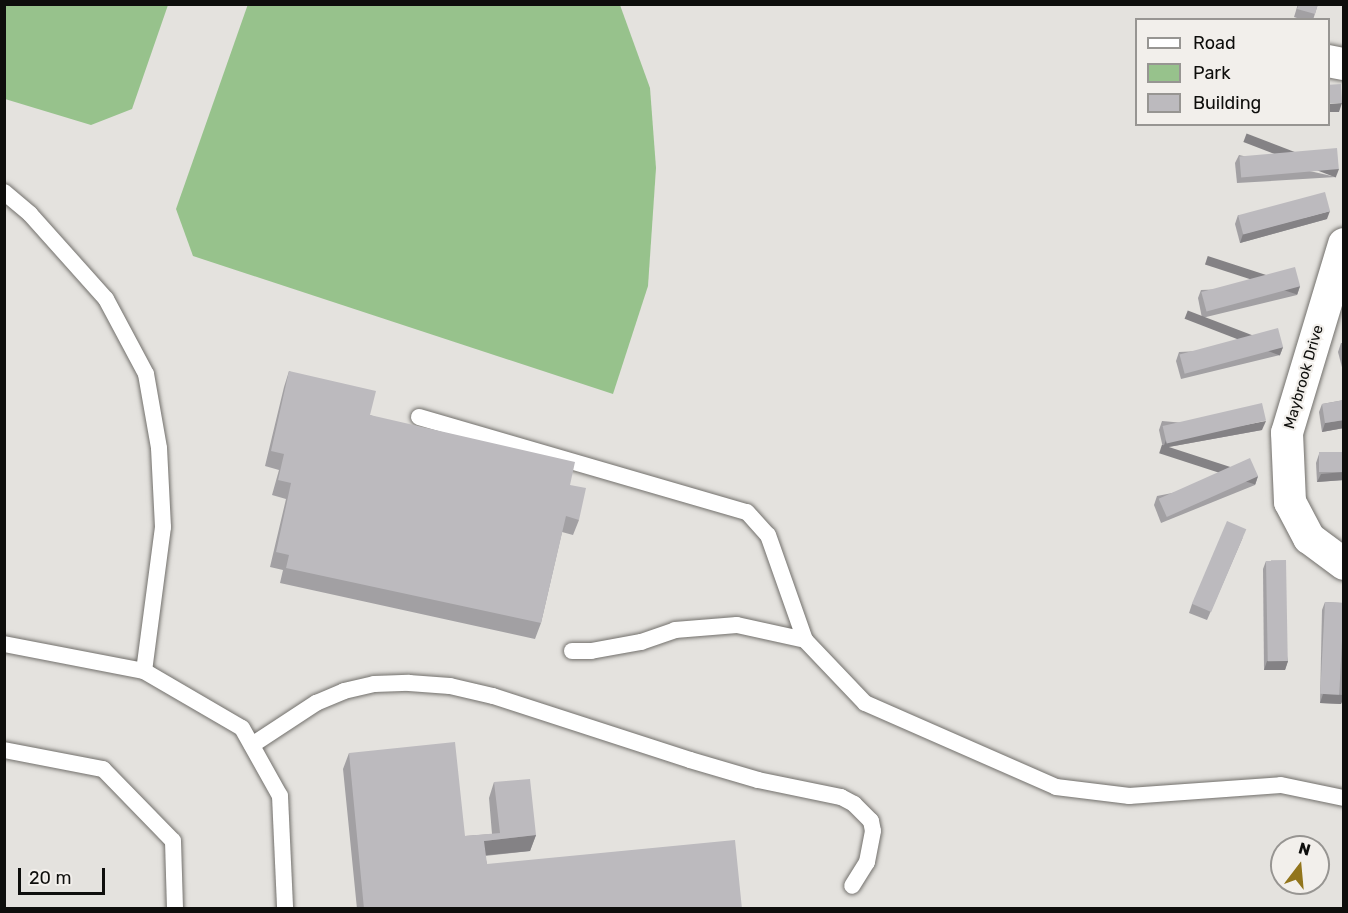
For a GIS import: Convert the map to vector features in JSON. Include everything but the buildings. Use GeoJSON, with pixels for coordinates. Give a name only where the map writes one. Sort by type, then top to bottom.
{"type":"FeatureCollection","features":[{"type":"Feature","properties":{"kind":"street","name":"Maybrook Drive"},"geometry":{"type":"LineString","coordinates":[[1344,244],[1287,433],[1290,502],[1309,538],[1344,564]]}},
{"type":"Feature","properties":{"kind":"lane"},"geometry":{"type":"LineString","coordinates":[[4,192],[30,214],[106,299],[146,374],[159,448],[163,527],[144,671]]}},
{"type":"Feature","properties":{"kind":"lane"},"geometry":{"type":"LineString","coordinates":[[419,417],[747,512],[768,535],[805,640],[865,703],[1056,787],[1129,796],[1281,785],[1344,798]]}},
{"type":"Feature","properties":{"kind":"lane"},"geometry":{"type":"LineString","coordinates":[[572,651],[591,651],[641,642],[675,630],[736,625],[805,640]]}},
{"type":"Feature","properties":{"kind":"lane"},"geometry":{"type":"LineString","coordinates":[[4,644],[144,671],[242,728],[280,796],[285,909]]}},
{"type":"Feature","properties":{"kind":"lane"},"geometry":{"type":"LineString","coordinates":[[252,745],[316,703],[344,691],[374,684],[409,683],[450,686],[493,696],[758,780],[841,797],[854,804],[871,821],[873,831],[867,862],[852,886]]}},
{"type":"Feature","properties":{"kind":"lane"},"geometry":{"type":"LineString","coordinates":[[4,750],[103,769],[173,841],[175,909]]}},
{"type":"Feature","properties":{"kind":"green space"},"geometry":{"type":"Polygon","coordinates":[[[248,4],[620,5],[650,88],[656,168],[648,286],[613,394],[193,256],[176,209],[248,4]]]}},
{"type":"Feature","properties":{"kind":"green space"},"geometry":{"type":"Polygon","coordinates":[[[4,5],[168,5],[132,109],[91,125],[5,99],[4,5]]]}}]}
